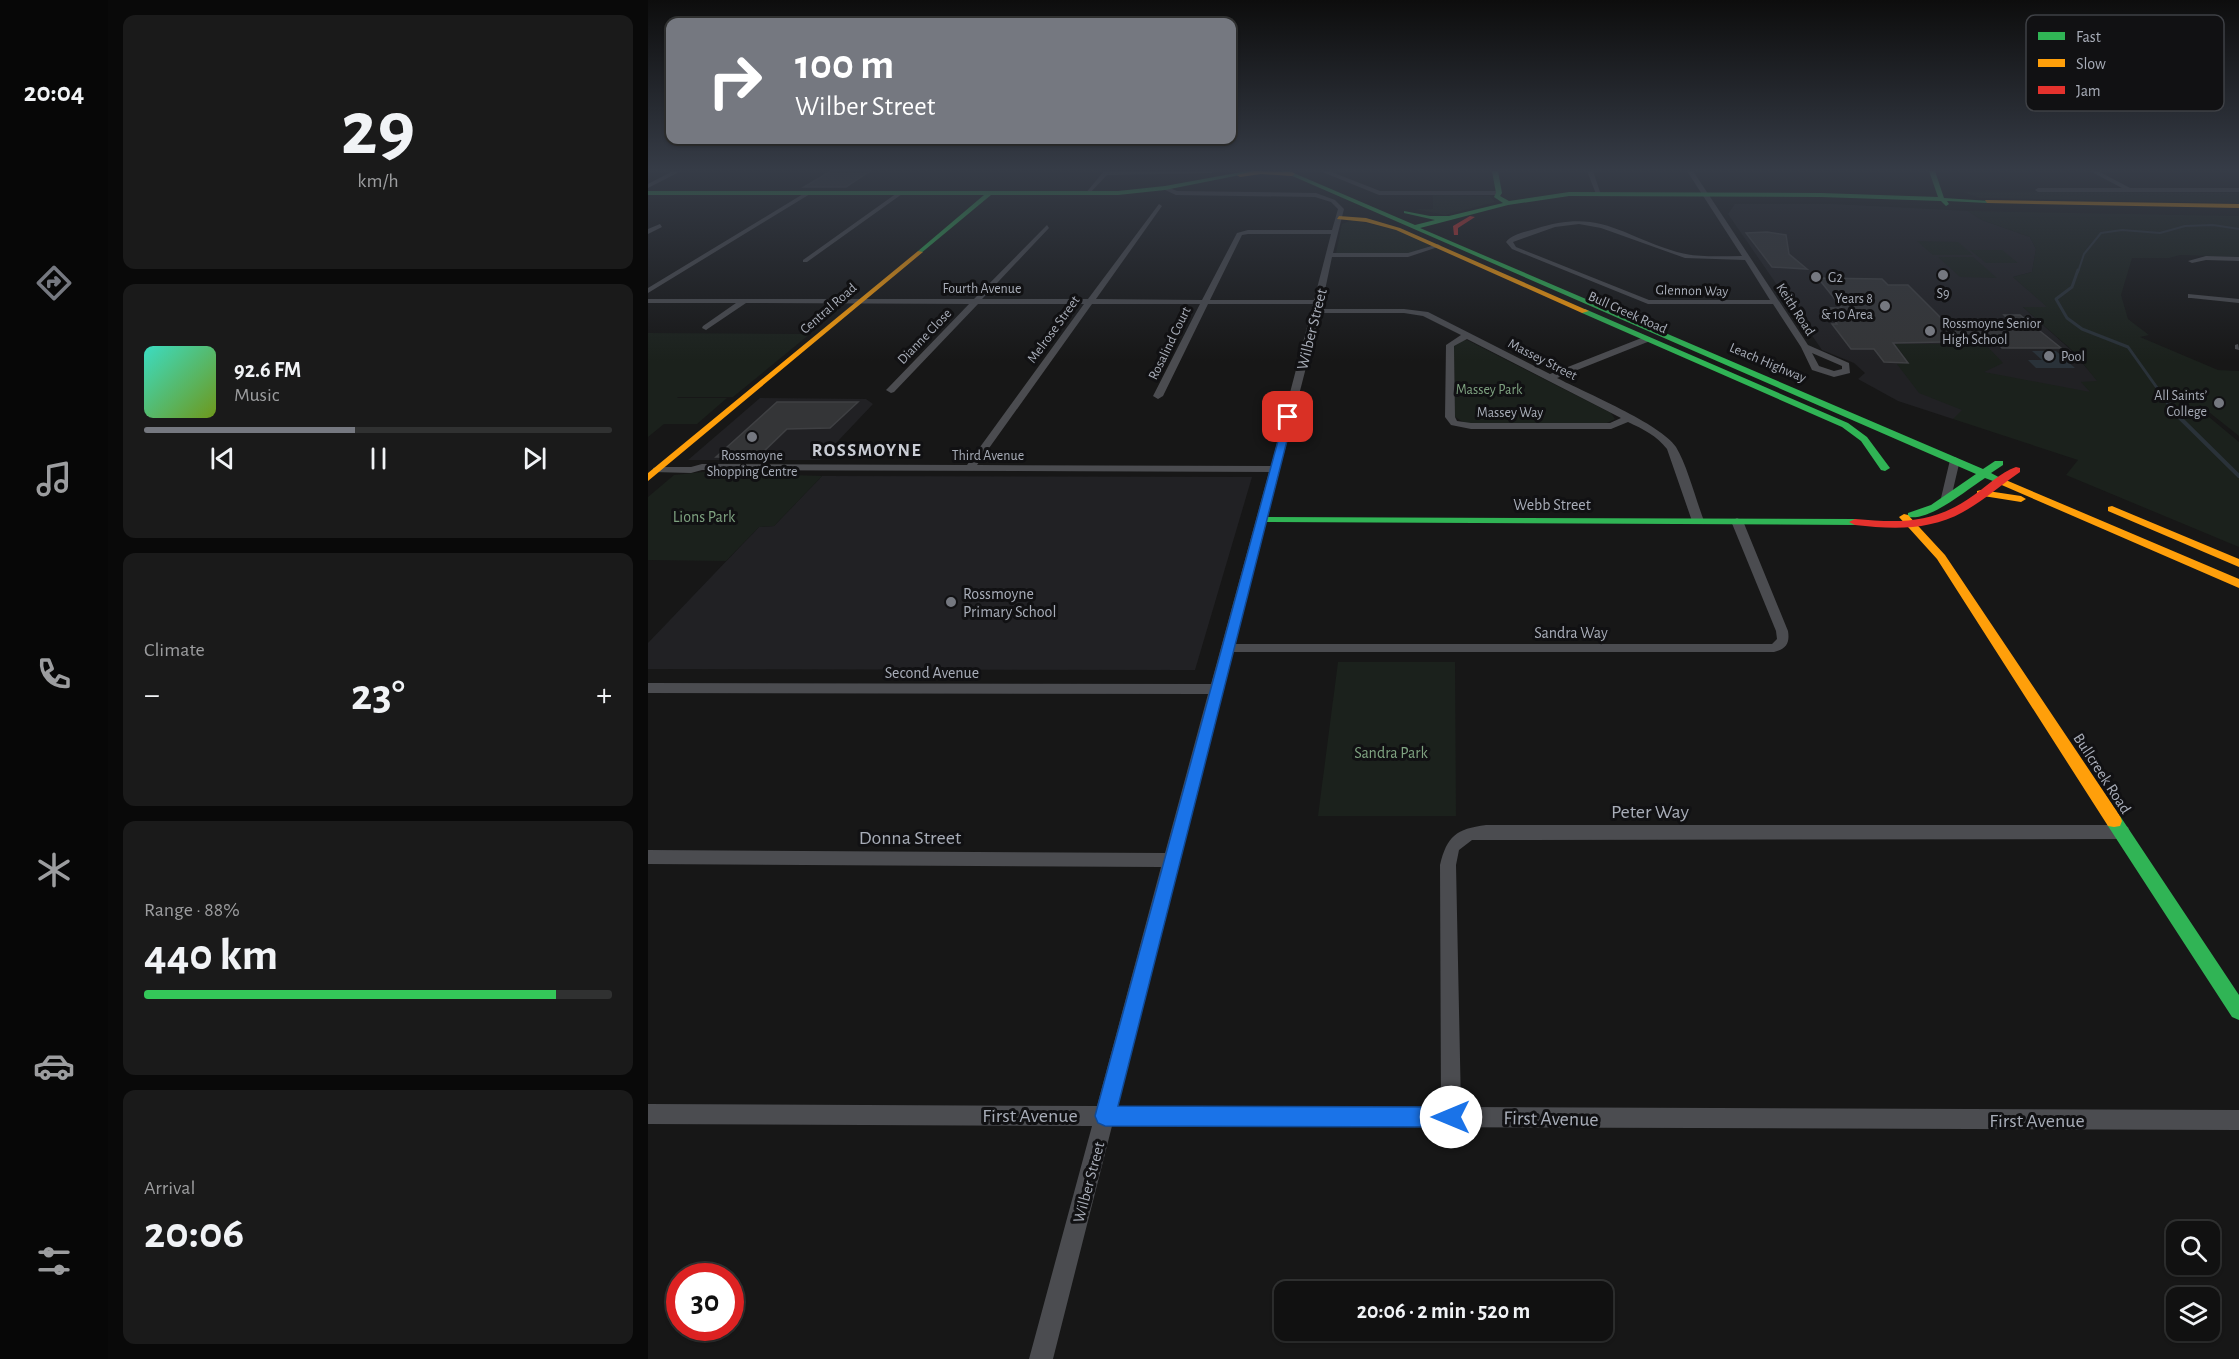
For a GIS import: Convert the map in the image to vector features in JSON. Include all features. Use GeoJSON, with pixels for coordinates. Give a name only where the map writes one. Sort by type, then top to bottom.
{"type":"FeatureCollection","features":[{"type":"Feature","properties":{"kind":"main road","name":"Central Road"},"geometry":{"type":"LineString","coordinates":[[648,485],[662,469],[941,234]]}},
{"type":"Feature","properties":{"kind":"main road","name":"Bull Creek Road"},"geometry":{"type":"LineString","coordinates":[[1409,234],[1845,425],[1864,440],[1885,468]]}},
{"type":"Feature","properties":{"kind":"main road","name":"Leach Highway"},"geometry":{"type":"LineString","coordinates":[[1452,234],[1955,460],[2239,584]]}},
{"type":"Feature","properties":{"kind":"main road","name":"Leach Highway"},"geometry":{"type":"LineString","coordinates":[[1457,234],[1844,398]]}},
{"type":"Feature","properties":{"kind":"main road"},"geometry":{"type":"LineString","coordinates":[[1984,457],[2000,463]]}},
{"type":"Feature","properties":{"kind":"main road","name":"Webb Street"},"geometry":{"type":"LineString","coordinates":[[1261,520],[1912,520],[1951,514],[2000,479],[2021,472],[2000,463],[1912,520]]}},
{"type":"Feature","properties":{"kind":"main road"},"geometry":{"type":"LineString","coordinates":[[1981,493],[2027,501],[2173,555]]}},
{"type":"Feature","properties":{"kind":"main road"},"geometry":{"type":"LineString","coordinates":[[2099,504],[2239,563]]}},
{"type":"Feature","properties":{"kind":"main road","name":"Bullcreek Road"},"geometry":{"type":"LineString","coordinates":[[1912,520],[1936,546],[1938,553],[2239,1011]]}},
{"type":"Feature","properties":{"kind":"street"},"geometry":{"type":"LineString","coordinates":[[648,291],[740,234]]}},
{"type":"Feature","properties":{"kind":"street"},"geometry":{"type":"LineString","coordinates":[[805,261],[842,234]]}},
{"type":"Feature","properties":{"kind":"street","name":"Dianne Close"},"geometry":{"type":"LineString","coordinates":[[891,390],[1040,234]]}},
{"type":"Feature","properties":{"kind":"street","name":"Melrose Street"},"geometry":{"type":"LineString","coordinates":[[970,468],[1139,234]]}},
{"type":"Feature","properties":{"kind":"street","name":"Rosalind Court"},"geometry":{"type":"LineString","coordinates":[[1158,396],[1239,234]]}},
{"type":"Feature","properties":{"kind":"street","name":"Wilber Street"},"geometry":{"type":"LineString","coordinates":[[1041,1359],[1335,234]]}},
{"type":"Feature","properties":{"kind":"street","name":"Glennon Way"},"geometry":{"type":"LineString","coordinates":[[1527,234],[1509,242],[1514,248],[1648,302],[1775,302]]}},
{"type":"Feature","properties":{"kind":"street","name":"Glennon Way"},"geometry":{"type":"LineString","coordinates":[[1624,234],[1684,256],[1746,258]]}},
{"type":"Feature","properties":{"kind":"street","name":"Keith Road"},"geometry":{"type":"LineString","coordinates":[[1731,234],[1805,347],[1812,364],[1820,371],[1834,374],[1847,371],[1846,365],[1805,347]]}},
{"type":"Feature","properties":{"kind":"street"},"geometry":{"type":"LineString","coordinates":[[1330,255],[1408,255],[1438,246]]}},
{"type":"Feature","properties":{"kind":"street"},"geometry":{"type":"LineString","coordinates":[[2192,261],[2206,258],[2239,259]]}},
{"type":"Feature","properties":{"kind":"street"},"geometry":{"type":"LineString","coordinates":[[2191,296],[2239,301]]}},
{"type":"Feature","properties":{"kind":"street","name":"Fourth Avenue"},"geometry":{"type":"LineString","coordinates":[[648,301],[1204,302],[1317,307]]}},
{"type":"Feature","properties":{"kind":"street"},"geometry":{"type":"LineString","coordinates":[[705,328],[744,301]]}},
{"type":"Feature","properties":{"kind":"street","name":"Massey Street"},"geometry":{"type":"LineString","coordinates":[[1317,307],[1414,312],[1433,317],[1656,432],[1672,449],[1698,521]]}},
{"type":"Feature","properties":{"kind":"street","name":"Massey Way"},"geometry":{"type":"LineString","coordinates":[[1467,335],[1450,345],[1450,417],[1454,423],[1471,426],[1611,426],[1629,418]]}},
{"type":"Feature","properties":{"kind":"street"},"geometry":{"type":"LineString","coordinates":[[1549,378],[1647,339]]}},
{"type":"Feature","properties":{"kind":"street"},"geometry":{"type":"LineString","coordinates":[[1946,498],[1955,460]]}},
{"type":"Feature","properties":{"kind":"street","name":"Third Avenue"},"geometry":{"type":"LineString","coordinates":[[662,469],[702,467],[1274,469]]}},
{"type":"Feature","properties":{"kind":"street","name":"Sandra Way"},"geometry":{"type":"LineString","coordinates":[[1227,648],[1774,648],[1780,645],[1783,639],[1782,631],[1737,521]]}},
{"type":"Feature","properties":{"kind":"street","name":"Second Avenue"},"geometry":{"type":"LineString","coordinates":[[648,688],[1216,688]]}},
{"type":"Feature","properties":{"kind":"street","name":"Peter Way"},"geometry":{"type":"LineString","coordinates":[[1451,1117],[1448,865],[1452,847],[1468,834],[1486,832],[2122,832]]}},
{"type":"Feature","properties":{"kind":"street","name":"Donna Street"},"geometry":{"type":"LineString","coordinates":[[648,857],[1172,860]]}},
{"type":"Feature","properties":{"kind":"street","name":"First Avenue"},"geometry":{"type":"LineString","coordinates":[[648,1114],[2239,1120]]}},
{"type":"Feature","properties":{"kind":"shaded area","name":"Rossmoyne Senior High School"},"geometry":{"type":"Polygon","coordinates":[[[1742,234],[2023,234],[2030,237],[2036,249],[2032,272],[2013,277],[2048,307],[2023,307],[2072,351],[2098,381],[2114,392],[1953,419],[1898,401],[1858,379],[1865,373],[1854,363],[1822,350],[1742,234]]]}},
{"type":"Feature","properties":{"kind":"shaded area","name":"Pool"},"geometry":{"type":"Polygon","coordinates":[[[2032,351],[2056,351],[2075,368],[2036,368],[2028,360],[2042,360],[2032,351]]]}},
{"type":"Feature","properties":{"kind":"shaded area"},"geometry":{"type":"Polygon","coordinates":[[[760,398],[866,399],[873,404],[820,460],[688,460],[760,398]]]}},
{"type":"Feature","properties":{"kind":"shaded area","name":"Rossmoyne Primary School"},"geometry":{"type":"Polygon","coordinates":[[[822,476],[1252,477],[1195,670],[648,669],[648,643],[759,527],[774,526],[822,476]]]}},
{"type":"Feature","properties":{"kind":"green space"},"geometry":{"type":"Polygon","coordinates":[[[1340,234],[1406,234],[1429,245],[1406,254],[1336,253],[1340,234]]]}},
{"type":"Feature","properties":{"kind":"green space"},"geometry":{"type":"Polygon","coordinates":[[[2023,234],[2239,234],[2239,257],[2180,255],[2169,258],[2132,258],[2121,295],[2128,319],[2149,335],[2140,337],[2218,370],[2239,371],[2239,436],[2200,405],[2197,407],[2239,442],[2239,547],[2066,475],[2078,460],[1953,419],[1962,410],[1919,393],[1897,364],[1909,363],[1895,344],[1985,344],[2003,363],[1984,372],[2090,392],[2081,382],[2097,381],[2073,351],[2023,307],[2047,307],[2013,277],[2032,272],[2036,249],[2030,237],[2023,234]]]}},
{"type":"Feature","properties":{"kind":"green space"},"geometry":{"type":"Polygon","coordinates":[[[1917,241],[1958,242],[1973,255],[1933,255],[1917,241]]]}},
{"type":"Feature","properties":{"kind":"green space"},"geometry":{"type":"Polygon","coordinates":[[[1970,250],[2002,250],[2018,263],[1986,263],[1970,250]]]}},
{"type":"Feature","properties":{"kind":"green space"},"geometry":{"type":"Polygon","coordinates":[[[1938,257],[1973,257],[1997,278],[1960,277],[1938,257]]]}},
{"type":"Feature","properties":{"kind":"green space"},"geometry":{"type":"Polygon","coordinates":[[[648,333],[810,334],[733,397],[678,397],[727,398],[697,424],[664,424],[648,437],[648,333]]]}},
{"type":"Feature","properties":{"kind":"green space","name":"Massey Park"},"geometry":{"type":"Polygon","coordinates":[[[1467,340],[1611,413],[1615,419],[1605,424],[1465,423],[1455,417],[1454,345],[1467,340]]]}},
{"type":"Feature","properties":{"kind":"green space","name":"Lions Park"},"geometry":{"type":"Polygon","coordinates":[[[703,472],[822,476],[774,526],[759,527],[726,561],[648,560],[648,497],[674,475],[703,472]]]}},
{"type":"Feature","properties":{"kind":"green space","name":"Sandra Park"},"geometry":{"type":"Polygon","coordinates":[[[1338,662],[1455,662],[1456,816],[1318,816],[1338,662]]]}},
{"type":"Feature","properties":{"kind":"building"},"geometry":{"type":"Polygon","coordinates":[[[1747,234],[1786,235],[1789,254],[1807,269],[1772,267],[1747,234]]]}},
{"type":"Feature","properties":{"kind":"building"},"geometry":{"type":"Polygon","coordinates":[[[1818,278],[1882,279],[1888,285],[1908,285],[1943,320],[2009,320],[2004,315],[2020,315],[2061,348],[2002,348],[1995,341],[1893,343],[1908,363],[1884,362],[1874,349],[1851,349],[1832,324],[1837,324],[1826,308],[1842,308],[1818,278]]]}},
{"type":"Feature","properties":{"kind":"building","name":"Rossmoyne Shopping Centre"},"geometry":{"type":"Polygon","coordinates":[[[777,402],[858,402],[830,428],[787,429],[758,457],[716,457],[777,402]]]}},
{"type":"Feature","properties":{"kind":"waterway"},"geometry":{"type":"LineString","coordinates":[[2078,272],[2084,254],[2100,234]]}},
{"type":"Feature","properties":{"kind":"waterway"},"geometry":{"type":"LineString","coordinates":[[2078,270],[2072,287],[2056,299],[2067,318],[2082,329],[2128,347],[2165,399]]}},
{"type":"Feature","properties":{"kind":"waterway"},"geometry":{"type":"LineString","coordinates":[[2164,397],[2175,413],[2239,476]]}},
{"type":"Feature","properties":{"kind":"traffic: fast"},"geometry":{"type":"LineString","coordinates":[[920,252],[941,234]]}},
{"type":"Feature","properties":{"kind":"traffic: fast"},"geometry":{"type":"LineString","coordinates":[[1431,234],[2001,481]]}},
{"type":"Feature","properties":{"kind":"traffic: fast"},"geometry":{"type":"LineString","coordinates":[[1585,311],[1845,425],[1864,439],[1885,468]]}},
{"type":"Feature","properties":{"kind":"traffic: fast"},"geometry":{"type":"LineString","coordinates":[[1912,515],[1935,507],[1999,463]]}},
{"type":"Feature","properties":{"kind":"traffic: fast"},"geometry":{"type":"LineString","coordinates":[[1261,520],[1855,522]]}},
{"type":"Feature","properties":{"kind":"traffic: fast"},"geometry":{"type":"LineString","coordinates":[[2114,821],[2239,1011]]}},
{"type":"Feature","properties":{"kind":"traffic: slow"},"geometry":{"type":"LineString","coordinates":[[1410,234],[1585,311]]}},
{"type":"Feature","properties":{"kind":"traffic: slow"},"geometry":{"type":"LineString","coordinates":[[648,478],[920,252]]}},
{"type":"Feature","properties":{"kind":"traffic: slow"},"geometry":{"type":"LineString","coordinates":[[2001,481],[2239,584]]}},
{"type":"Feature","properties":{"kind":"traffic: slow"},"geometry":{"type":"LineString","coordinates":[[1981,493],[2021,499]]}},
{"type":"Feature","properties":{"kind":"traffic: slow"},"geometry":{"type":"LineString","coordinates":[[2112,509],[2239,563]]}},
{"type":"Feature","properties":{"kind":"traffic: slow"},"geometry":{"type":"LineString","coordinates":[[1904,517],[1941,557],[2114,821]]}},
{"type":"Feature","properties":{"kind":"traffic: jam"},"geometry":{"type":"LineString","coordinates":[[1855,522],[1903,525],[1940,519],[1968,504],[2016,470]]}},
{"type":"Feature","properties":{"kind":"place","name":"S9"},"geometry":{"type":"Point","coordinates":[1943,275]}},
{"type":"Feature","properties":{"kind":"place","name":"G2"},"geometry":{"type":"Point","coordinates":[1816,277]}},
{"type":"Feature","properties":{"kind":"place","name":"Years 8 & 10 Area"},"geometry":{"type":"Point","coordinates":[1885,306]}},
{"type":"Feature","properties":{"kind":"place","name":"Rossmoyne Senior High School"},"geometry":{"type":"Point","coordinates":[1930,331]}},
{"type":"Feature","properties":{"kind":"place","name":"Pool"},"geometry":{"type":"Point","coordinates":[2049,356]}},
{"type":"Feature","properties":{"kind":"place","name":"All Saints’ College"},"geometry":{"type":"Point","coordinates":[2219,403]}},
{"type":"Feature","properties":{"kind":"place","name":"Rossmoyne Shopping Centre"},"geometry":{"type":"Point","coordinates":[752,437]}},
{"type":"Feature","properties":{"kind":"place","name":"Rossmoyne Primary School"},"geometry":{"type":"Point","coordinates":[951,602]}},
{"type":"Feature","properties":{"kind":"district","name":"ROSSMOYNE"},"geometry":{"type":"Point","coordinates":[867,450]}},
{"type":"Feature","properties":{"kind":"route"},"geometry":{"type":"LineString","coordinates":[[1288,417],[1105,1116],[1451,1117]]}}]}
